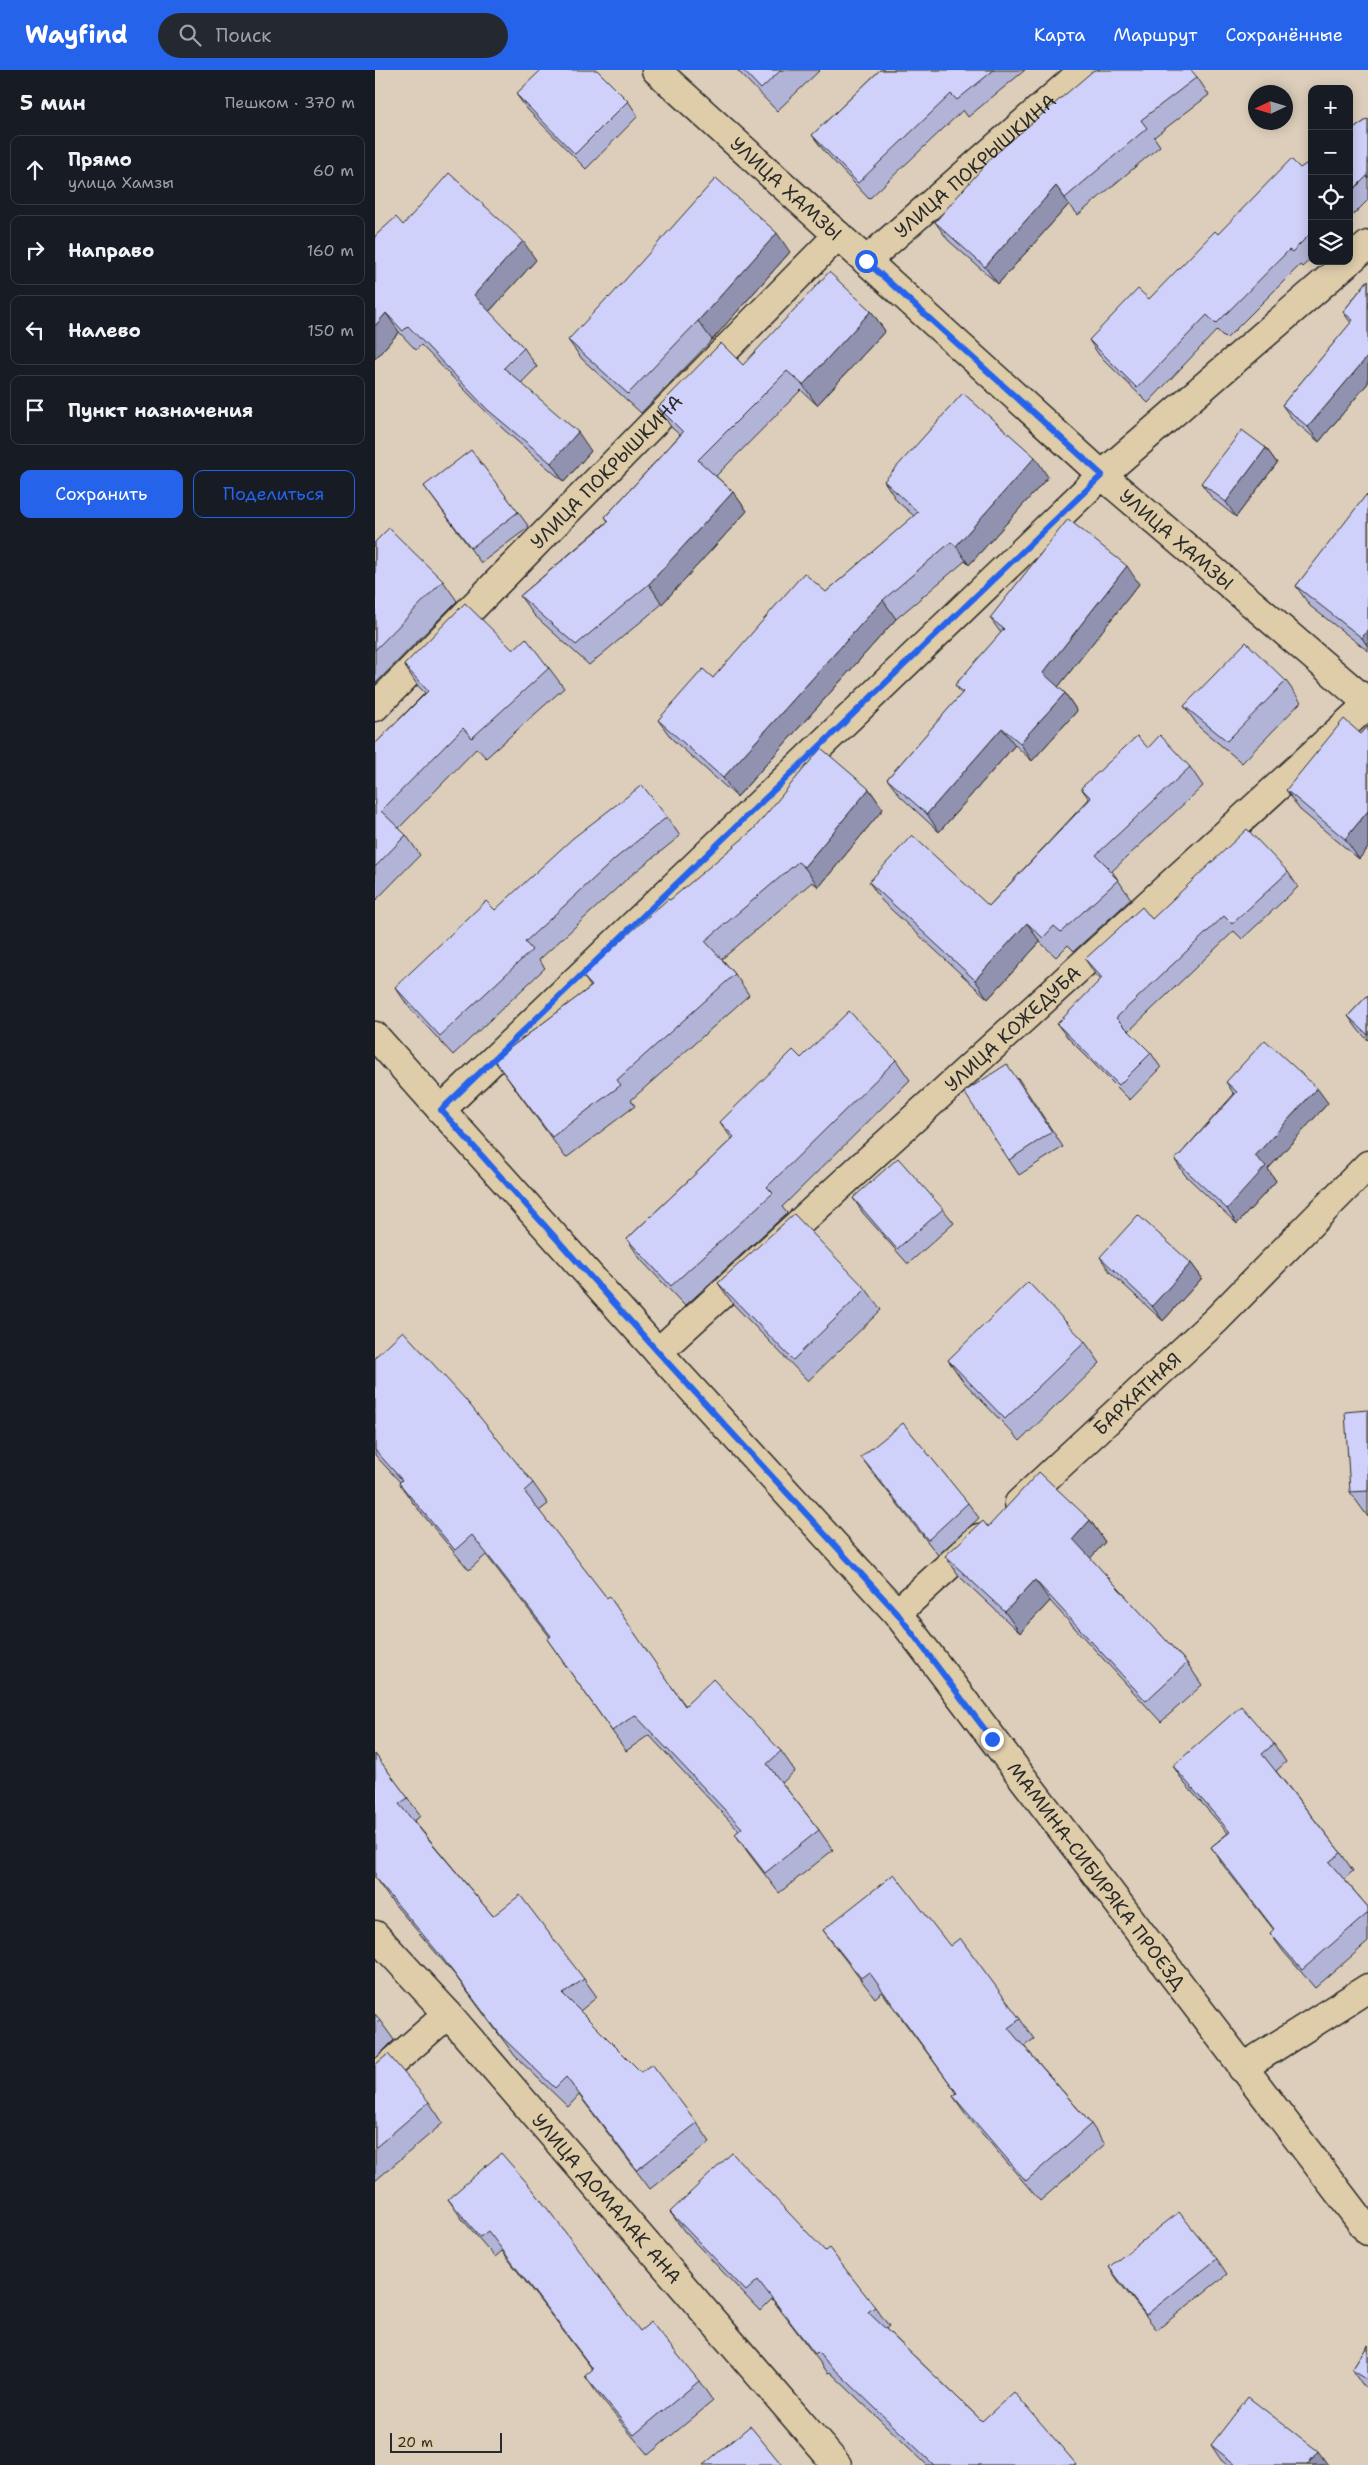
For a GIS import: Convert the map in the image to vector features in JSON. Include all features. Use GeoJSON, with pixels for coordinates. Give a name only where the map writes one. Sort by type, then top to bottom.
{"type":"FeatureCollection","features":[{"type":"Feature","properties":{"kind":"street","name":"УЛИЦА ХАМЗЫ"},"geometry":{"type":"LineString","coordinates":[[656,70],[1102,475],[1368,704]]}},
{"type":"Feature","properties":{"kind":"street","name":"УЛИЦА ПОКРЫШКИНА"},"geometry":{"type":"LineString","coordinates":[[866,261],[1084,70]]}},
{"type":"Feature","properties":{"kind":"street","name":"УЛИЦА ПОКРЫШКИНА"},"geometry":{"type":"LineString","coordinates":[[375,707],[838,235]]}},
{"type":"Feature","properties":{"kind":"street"},"geometry":{"type":"LineString","coordinates":[[1353,258],[1368,245]]}},
{"type":"Feature","properties":{"kind":"street"},"geometry":{"type":"LineString","coordinates":[[441,1110],[1102,475],[1344,265]]}},
{"type":"Feature","properties":{"kind":"street","name":"УЛИЦА КОЖЕДУБА"},"geometry":{"type":"LineString","coordinates":[[658,1352],[1368,704]]}},
{"type":"Feature","properties":{"kind":"street","name":"МАМИНА-СИБИРЯКА ПРОЕЗД"},"geometry":{"type":"LineString","coordinates":[[375,1036],[658,1352],[897,1613],[1368,2231]]}},
{"type":"Feature","properties":{"kind":"street","name":"БАРХАТНАЯ"},"geometry":{"type":"LineString","coordinates":[[897,1613],[1216,1320],[1368,1165]]}},
{"type":"Feature","properties":{"kind":"street","name":"УЛИЦА ДОМАЛАК АНА"},"geometry":{"type":"LineString","coordinates":[[375,1935],[448,2014],[837,2465]]}},
{"type":"Feature","properties":{"kind":"street"},"geometry":{"type":"LineString","coordinates":[[1243,2068],[1368,1988]]}},
{"type":"Feature","properties":{"kind":"street"},"geometry":{"type":"LineString","coordinates":[[375,2078],[448,2014]]}},
{"type":"Feature","properties":{"kind":"building"},"geometry":{"type":"Polygon","coordinates":[[[541,70],[597,70],[628,101],[575,154],[516,94],[541,70]]]}},
{"type":"Feature","properties":{"kind":"building"},"geometry":{"type":"Polygon","coordinates":[[[743,70],[781,70],[761,89],[743,70]]]}},
{"type":"Feature","properties":{"kind":"building"},"geometry":{"type":"Polygon","coordinates":[[[880,70],[994,70],[957,100],[951,94],[858,183],[812,135],[880,70]]]}},
{"type":"Feature","properties":{"kind":"building"},"geometry":{"type":"Polygon","coordinates":[[[1094,70],[1191,70],[1197,77],[1141,120],[1147,128],[1065,198],[1056,186],[985,267],[935,222],[992,157],[1094,70]]]}},
{"type":"Feature","properties":{"kind":"building"},"geometry":{"type":"Polygon","coordinates":[[[1368,119],[1368,178],[1367,176],[1353,190],[1353,130],[1368,119]]]}},
{"type":"Feature","properties":{"kind":"building"},"geometry":{"type":"Polygon","coordinates":[[[1291,159],[1300,168],[1308,163],[1308,236],[1292,252],[1289,250],[1216,324],[1207,315],[1137,388],[1089,340],[1138,289],[1149,299],[1215,231],[1218,234],[1291,159]]]}},
{"type":"Feature","properties":{"kind":"building"},"geometry":{"type":"Polygon","coordinates":[[[449,173],[523,241],[474,295],[524,348],[504,368],[578,432],[551,463],[488,410],[408,326],[403,331],[386,313],[375,326],[375,236],[396,217],[403,225],[449,173]]]}},
{"type":"Feature","properties":{"kind":"building"},"geometry":{"type":"Polygon","coordinates":[[[716,178],[777,233],[698,321],[628,394],[568,340],[609,298],[716,178]]]}},
{"type":"Feature","properties":{"kind":"building"},"geometry":{"type":"Polygon","coordinates":[[[829,272],[871,311],[803,385],[787,371],[698,460],[733,492],[649,584],[576,645],[520,596],[609,521],[605,517],[683,432],[658,407],[721,343],[743,365],[829,272]]]}},
{"type":"Feature","properties":{"kind":"building"},"geometry":{"type":"Polygon","coordinates":[[[1368,280],[1368,356],[1308,427],[1282,405],[1353,320],[1343,312],[1368,280]]]}},
{"type":"Feature","properties":{"kind":"building"},"geometry":{"type":"Polygon","coordinates":[[[963,393],[1035,457],[956,546],[951,542],[883,600],[723,778],[658,720],[703,669],[713,678],[804,573],[826,592],[918,512],[884,481],[963,393]]]}},
{"type":"Feature","properties":{"kind":"building"},"geometry":{"type":"Polygon","coordinates":[[[1242,430],[1266,448],[1226,502],[1201,483],[1242,430]]]}},
{"type":"Feature","properties":{"kind":"building"},"geometry":{"type":"Polygon","coordinates":[[[471,450],[518,512],[471,548],[424,486],[471,450]]]}},
{"type":"Feature","properties":{"kind":"building"},"geometry":{"type":"Polygon","coordinates":[[[1366,495],[1368,497],[1368,629],[1362,638],[1296,586],[1366,495]]]}},
{"type":"Feature","properties":{"kind":"building"},"geometry":{"type":"Polygon","coordinates":[[[1068,519],[1127,566],[1043,673],[1065,693],[1020,743],[1002,728],[927,814],[887,779],[963,692],[955,685],[1004,629],[990,618],[1068,519]]]}},
{"type":"Feature","properties":{"kind":"building"},"geometry":{"type":"Polygon","coordinates":[[[389,528],[443,581],[375,650],[375,542],[389,528]]]}},
{"type":"Feature","properties":{"kind":"building"},"geometry":{"type":"Polygon","coordinates":[[[465,603],[513,650],[526,638],[549,668],[472,738],[463,728],[381,811],[406,835],[375,867],[375,744],[428,691],[404,665],[465,603]]]}},
{"type":"Feature","properties":{"kind":"building"},"geometry":{"type":"Polygon","coordinates":[[[1246,642],[1286,681],[1227,741],[1184,706],[1246,642]]]}},
{"type":"Feature","properties":{"kind":"building"},"geometry":{"type":"Polygon","coordinates":[[[1344,719],[1361,734],[1368,726],[1368,811],[1345,839],[1286,790],[1344,719]]]}},
{"type":"Feature","properties":{"kind":"building"},"geometry":{"type":"Polygon","coordinates":[[[1160,735],[1190,767],[1096,855],[1118,880],[1061,932],[1054,926],[1043,938],[1027,923],[975,980],[869,882],[912,835],[989,906],[1091,798],[1081,788],[1137,736],[1148,748],[1160,735]]]}},
{"type":"Feature","properties":{"kind":"building"},"geometry":{"type":"Polygon","coordinates":[[[821,748],[869,789],[804,867],[798,862],[705,941],[735,974],[617,1080],[621,1085],[552,1137],[494,1060],[592,986],[582,975],[668,899],[670,900],[753,830],[821,748]]]}},
{"type":"Feature","properties":{"kind":"building"},"geometry":{"type":"Polygon","coordinates":[[[642,785],[667,817],[616,858],[525,942],[532,950],[440,1036],[395,987],[486,901],[495,910],[573,838],[642,785]]]}},
{"type":"Feature","properties":{"kind":"building"},"geometry":{"type":"Polygon","coordinates":[[[1247,829],[1288,872],[1232,924],[1224,916],[1116,1018],[1151,1053],[1119,1085],[1057,1024],[1102,978],[1085,959],[1142,907],[1152,919],[1247,829]]]}},
{"type":"Feature","properties":{"kind":"building"},"geometry":{"type":"Polygon","coordinates":[[[1368,995],[1368,1035],[1348,1016],[1368,995]]]}},
{"type":"Feature","properties":{"kind":"building"},"geometry":{"type":"Polygon","coordinates":[[[849,1011],[896,1060],[767,1187],[773,1193],[671,1286],[627,1239],[734,1137],[720,1122],[793,1050],[801,1058],[849,1011]]]}},
{"type":"Feature","properties":{"kind":"building"},"geometry":{"type":"Polygon","coordinates":[[[1265,1040],[1317,1088],[1255,1156],[1266,1166],[1227,1209],[1175,1160],[1237,1092],[1226,1082],[1265,1040]]]}},
{"type":"Feature","properties":{"kind":"building"},"geometry":{"type":"Polygon","coordinates":[[[1007,1064],[1052,1132],[1009,1160],[964,1092],[1007,1064]]]}},
{"type":"Feature","properties":{"kind":"building"},"geometry":{"type":"Polygon","coordinates":[[[898,1158],[943,1209],[897,1249],[853,1198],[898,1158]]]}},
{"type":"Feature","properties":{"kind":"building"},"geometry":{"type":"Polygon","coordinates":[[[794,1214],[866,1289],[793,1360],[718,1283],[794,1214]]]}},
{"type":"Feature","properties":{"kind":"building"},"geometry":{"type":"Polygon","coordinates":[[[1138,1215],[1191,1263],[1152,1306],[1100,1257],[1138,1215]]]}},
{"type":"Feature","properties":{"kind":"building"},"geometry":{"type":"Polygon","coordinates":[[[1028,1282],[1085,1342],[1005,1419],[948,1360],[1028,1282]]]}},
{"type":"Feature","properties":{"kind":"building"},"geometry":{"type":"Polygon","coordinates":[[[403,1331],[466,1400],[533,1483],[524,1491],[607,1598],[609,1596],[685,1706],[713,1679],[781,1751],[767,1764],[819,1830],[765,1873],[735,1834],[742,1828],[635,1715],[612,1731],[547,1639],[551,1636],[472,1535],[455,1550],[399,1483],[402,1480],[375,1450],[375,1357],[403,1331]]]}},
{"type":"Feature","properties":{"kind":"building"},"geometry":{"type":"Polygon","coordinates":[[[1368,1410],[1368,1491],[1350,1492],[1345,1412],[1368,1410]]]}},
{"type":"Feature","properties":{"kind":"building"},"geometry":{"type":"Polygon","coordinates":[[[903,1423],[968,1503],[928,1540],[861,1457],[903,1423]]]}},
{"type":"Feature","properties":{"kind":"building"},"geometry":{"type":"Polygon","coordinates":[[[1039,1472],[1090,1520],[1073,1539],[1187,1663],[1146,1701],[1035,1580],[1005,1612],[945,1556],[983,1521],[988,1527],[1039,1472]]]}},
{"type":"Feature","properties":{"kind":"building"},"geometry":{"type":"Polygon","coordinates":[[[1241,1706],[1274,1744],[1262,1754],[1341,1853],[1329,1862],[1368,1907],[1368,1913],[1302,1970],[1270,1933],[1274,1929],[1211,1847],[1230,1832],[1173,1766],[1241,1706]]]}},
{"type":"Feature","properties":{"kind":"building"},"geometry":{"type":"Polygon","coordinates":[[[375,1754],[408,1798],[399,1804],[493,1916],[520,1895],[584,1979],[563,1994],[641,2072],[652,2064],[697,2123],[637,2170],[566,2077],[555,2088],[502,2037],[441,1956],[375,1878],[375,1754]]]}},
{"type":"Feature","properties":{"kind":"building"},"geometry":{"type":"Polygon","coordinates":[[[894,1874],[950,1946],[960,1938],[1020,2019],[1008,2028],[1091,2124],[1026,2181],[953,2096],[957,2093],[869,1972],[861,1978],[823,1930],[894,1874]]]}},
{"type":"Feature","properties":{"kind":"building"},"geometry":{"type":"Polygon","coordinates":[[[375,2014],[380,2020],[375,2025],[375,2014]]]}},
{"type":"Feature","properties":{"kind":"building"},"geometry":{"type":"Polygon","coordinates":[[[388,2054],[429,2102],[375,2148],[375,2065],[388,2054]]]}},
{"type":"Feature","properties":{"kind":"building"},"geometry":{"type":"Polygon","coordinates":[[[501,2153],[534,2191],[640,2331],[651,2322],[699,2381],[634,2435],[585,2376],[593,2369],[488,2231],[480,2237],[448,2199],[501,2153]]]}},
{"type":"Feature","properties":{"kind":"building"},"geometry":{"type":"Polygon","coordinates":[[[732,2153],[825,2251],[829,2248],[875,2307],[868,2312],[982,2421],[1014,2392],[1077,2465],[934,2465],[817,2352],[815,2354],[758,2280],[746,2291],[670,2212],[732,2153]]]}},
{"type":"Feature","properties":{"kind":"building"},"geometry":{"type":"Polygon","coordinates":[[[1179,2212],[1217,2259],[1146,2315],[1109,2267],[1179,2212]]]}},
{"type":"Feature","properties":{"kind":"building"},"geometry":{"type":"Polygon","coordinates":[[[1368,2345],[1368,2380],[1352,2370],[1368,2345]]]}},
{"type":"Feature","properties":{"kind":"building"},"geometry":{"type":"Polygon","coordinates":[[[1248,2397],[1318,2451],[1307,2465],[1236,2465],[1211,2445],[1248,2397]]]}},
{"type":"Feature","properties":{"kind":"building"},"geometry":{"type":"Polygon","coordinates":[[[750,2426],[782,2465],[703,2465],[750,2426]]]}},
{"type":"Feature","properties":{"kind":"route"},"geometry":{"type":"LineString","coordinates":[[866,261],[1102,475],[441,1110],[658,1352],[897,1613],[992,1739]]}}]}
